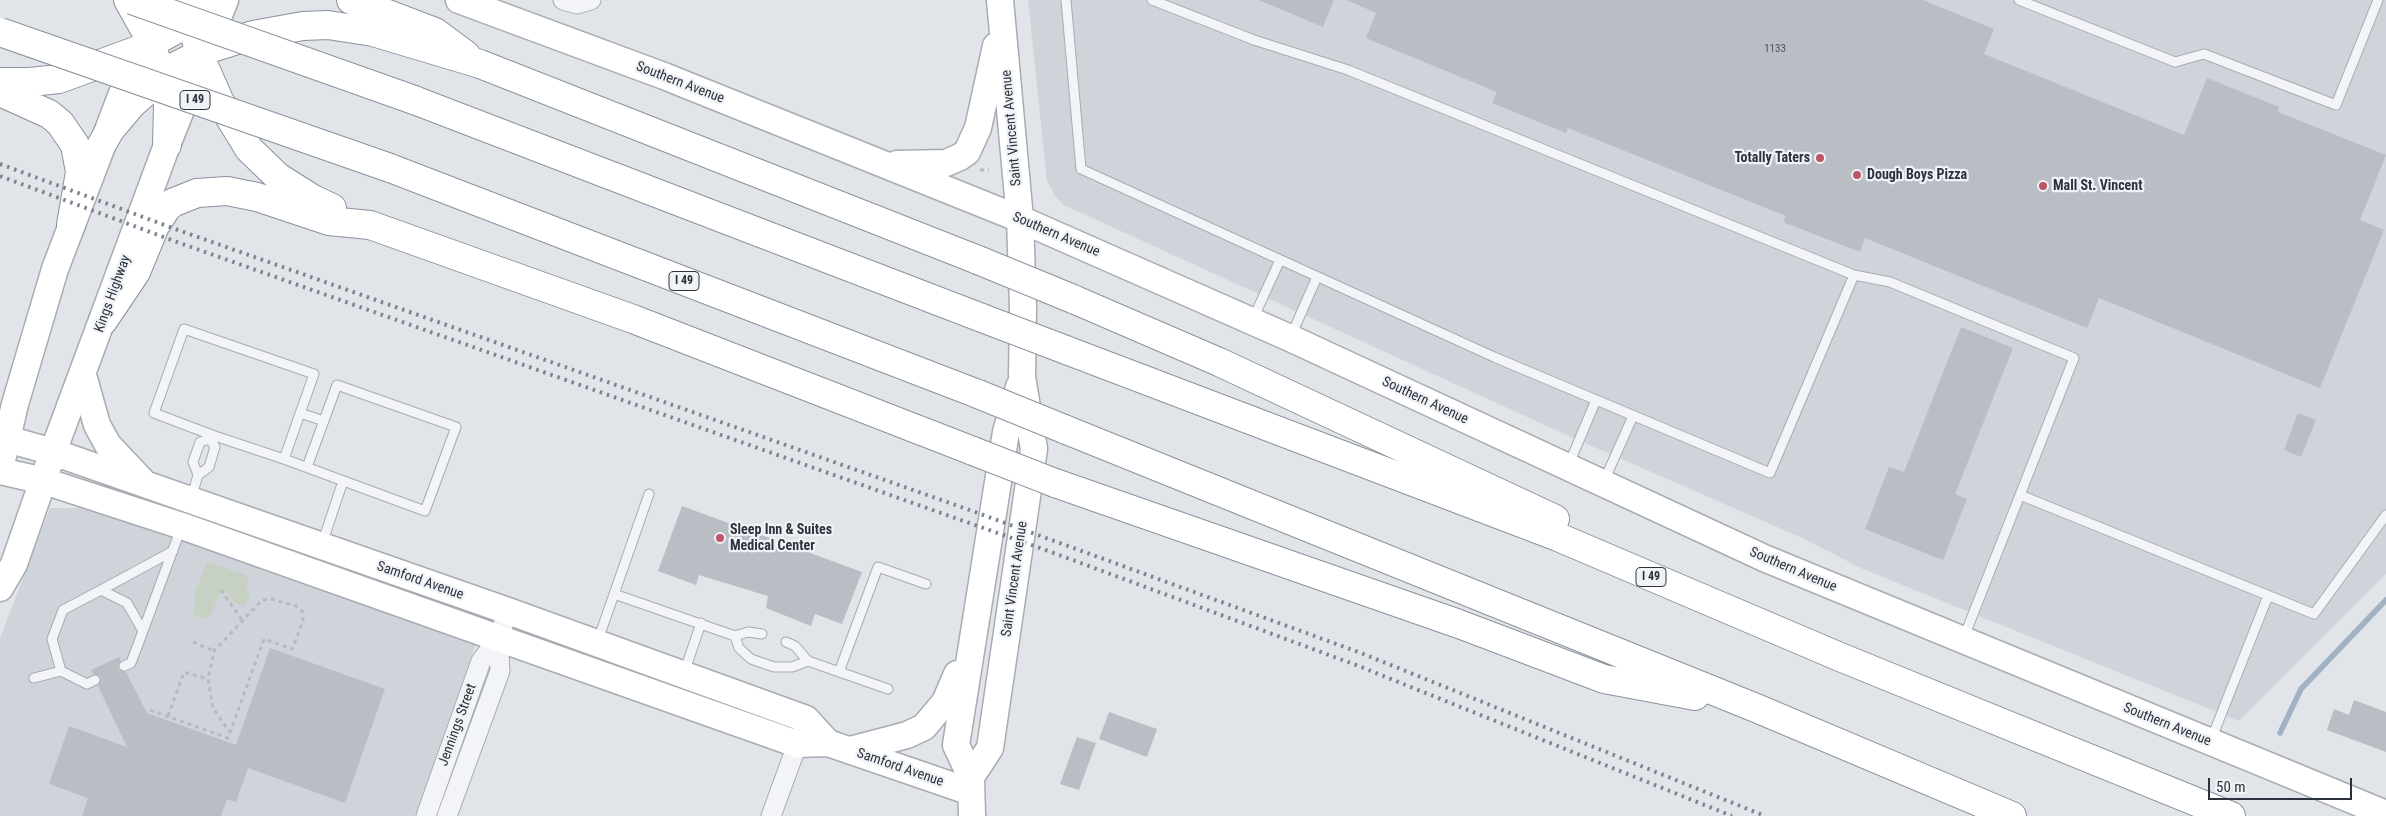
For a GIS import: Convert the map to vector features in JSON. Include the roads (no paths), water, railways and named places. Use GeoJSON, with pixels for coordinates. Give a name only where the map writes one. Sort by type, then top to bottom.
{"type":"FeatureCollection","features":[{"type":"Feature","properties":{"kind":"highway"},"geometry":{"type":"LineString","coordinates":[[128,0],[162,77],[168,105],[167,145]]}},
{"type":"Feature","properties":{"kind":"highway","name":"I 49"},"geometry":{"type":"LineString","coordinates":[[132,0],[414,100],[1558,538],[2231,816]]}},
{"type":"Feature","properties":{"kind":"highway"},"geometry":{"type":"LineString","coordinates":[[0,82],[30,82],[59,79],[145,42],[188,10],[213,0]]}},
{"type":"Feature","properties":{"kind":"highway"},"geometry":{"type":"LineString","coordinates":[[351,0],[435,32],[480,64]]}},
{"type":"Feature","properties":{"kind":"highway"},"geometry":{"type":"LineString","coordinates":[[188,10],[219,100],[249,149],[264,166],[278,177],[313,199],[370,225],[633,319],[1055,483],[1460,624],[1604,679],[1756,708]]}},
{"type":"Feature","properties":{"kind":"highway"},"geometry":{"type":"LineString","coordinates":[[98,151],[120,117],[174,67],[253,35],[303,26],[328,25],[373,32],[480,64],[1073,299],[1219,362],[1476,481],[1798,634],[1840,656]]}},
{"type":"Feature","properties":{"kind":"highway","name":"I 49"},"geometry":{"type":"LineString","coordinates":[[0,32],[390,168],[978,394],[1756,708],[2012,816]]}},
{"type":"Feature","properties":{"kind":"highway"},"geometry":{"type":"LineString","coordinates":[[0,92],[49,114],[60,123],[72,139],[79,156],[80,172],[70,225]]}},
{"type":"Feature","properties":{"kind":"highway"},"geometry":{"type":"LineString","coordinates":[[103,321],[136,272],[161,214],[172,203],[198,193],[212,190],[241,193],[329,221],[370,225]]}},
{"type":"Feature","properties":{"kind":"street"},"geometry":{"type":"LineString","coordinates":[[0,471],[3,439],[70,225],[98,151],[145,42],[158,0]]}},
{"type":"Feature","properties":{"kind":"street","name":"Kings Highway"},"geometry":{"type":"LineString","coordinates":[[0,588],[14,564],[53,452],[167,145],[225,0]]}},
{"type":"Feature","properties":{"kind":"street","name":"Southern Avenue"},"geometry":{"type":"LineString","coordinates":[[459,0],[664,76],[1020,219],[1290,338],[1764,558],[2386,814]]}},
{"type":"Feature","properties":{"kind":"street"},"geometry":{"type":"LineString","coordinates":[[563,0],[577,4],[592,0]]}},
{"type":"Feature","properties":{"kind":"street"},"geometry":{"type":"LineString","coordinates":[[883,164],[938,164],[960,157],[967,152],[975,138],[982,114],[1001,10]]}},
{"type":"Feature","properties":{"kind":"street","name":"Saint Vincent Avenue"},"geometry":{"type":"LineString","coordinates":[[971,795],[990,748],[1034,449],[1022,377],[1023,308],[1020,219],[1001,10]]}},
{"type":"Feature","properties":{"kind":"street"},"geometry":{"type":"LineString","coordinates":[[83,375],[97,425],[108,446],[148,486]]}},
{"type":"Feature","properties":{"kind":"street","name":"Saint Vincent Avenue"},"geometry":{"type":"LineString","coordinates":[[971,795],[956,745],[1006,432],[1022,377]]}},
{"type":"Feature","properties":{"kind":"street","name":"Samford Avenue"},"geometry":{"type":"LineString","coordinates":[[3,439],[53,452],[190,502],[508,611],[684,674],[806,719],[839,746]]}},
{"type":"Feature","properties":{"kind":"street","name":"Samford Avenue"},"geometry":{"type":"LineString","coordinates":[[0,471],[44,481],[182,526],[498,640],[797,744],[839,746],[971,795]]}},
{"type":"Feature","properties":{"kind":"street"},"geometry":{"type":"LineString","coordinates":[[182,526],[190,502]]}},
{"type":"Feature","properties":{"kind":"street","name":"Jennings Street"},"geometry":{"type":"LineString","coordinates":[[426,816],[481,661],[498,640],[508,611]]}},
{"type":"Feature","properties":{"kind":"street"},"geometry":{"type":"LineString","coordinates":[[839,746],[907,735],[930,722],[945,702],[973,637]]}},
{"type":"Feature","properties":{"kind":"street","name":"Jennings Street"},"geometry":{"type":"LineString","coordinates":[[447,816],[500,671],[498,640]]}},
{"type":"Feature","properties":{"kind":"street"},"geometry":{"type":"LineString","coordinates":[[589,671],[597,643]]}},
{"type":"Feature","properties":{"kind":"street"},"geometry":{"type":"LineString","coordinates":[[771,816],[806,719]]}},
{"type":"Feature","properties":{"kind":"lane"},"geometry":{"type":"LineString","coordinates":[[1066,0],[1081,169],[1494,357],[1770,473],[1854,275]]}},
{"type":"Feature","properties":{"kind":"lane"},"geometry":{"type":"LineString","coordinates":[[1152,0],[1254,40],[1348,70],[1854,275],[1890,282],[2074,358],[1962,641]]}},
{"type":"Feature","properties":{"kind":"lane"},"geometry":{"type":"LineString","coordinates":[[2019,0],[2174,62],[2204,54],[2336,105],[2378,0]]}},
{"type":"Feature","properties":{"kind":"lane"},"geometry":{"type":"LineString","coordinates":[[1252,321],[1280,260]]}},
{"type":"Feature","properties":{"kind":"lane"},"geometry":{"type":"LineString","coordinates":[[1290,338],[1317,277]]}},
{"type":"Feature","properties":{"kind":"lane"},"geometry":{"type":"LineString","coordinates":[[284,459],[314,374],[184,328],[154,413],[211,437],[284,459],[425,511],[456,427],[337,385],[307,467]]}},
{"type":"Feature","properties":{"kind":"lane"},"geometry":{"type":"LineString","coordinates":[[1568,467],[1596,400]]}},
{"type":"Feature","properties":{"kind":"lane"},"geometry":{"type":"LineString","coordinates":[[300,413],[324,421]]}},
{"type":"Feature","properties":{"kind":"lane"},"geometry":{"type":"LineString","coordinates":[[1603,484],[1633,416]]}},
{"type":"Feature","properties":{"kind":"lane"},"geometry":{"type":"LineString","coordinates":[[190,502],[198,476],[209,466],[213,454],[215,447],[211,437]]}},
{"type":"Feature","properties":{"kind":"lane"},"geometry":{"type":"LineString","coordinates":[[198,476],[193,462],[200,442],[211,437]]}},
{"type":"Feature","properties":{"kind":"lane"},"geometry":{"type":"LineString","coordinates":[[321,546],[344,481]]}},
{"type":"Feature","properties":{"kind":"lane"},"geometry":{"type":"LineString","coordinates":[[597,643],[650,494]]}},
{"type":"Feature","properties":{"kind":"lane"},"geometry":{"type":"LineString","coordinates":[[2020,495],[2314,614],[2386,515]]}},
{"type":"Feature","properties":{"kind":"lane"},"geometry":{"type":"LineString","coordinates":[[124,666],[131,663],[182,526]]}},
{"type":"Feature","properties":{"kind":"lane"},"geometry":{"type":"LineString","coordinates":[[61,671],[52,639],[63,610],[173,551]]}},
{"type":"Feature","properties":{"kind":"lane"},"geometry":{"type":"LineString","coordinates":[[839,672],[878,567],[926,584]]}},
{"type":"Feature","properties":{"kind":"lane"},"geometry":{"type":"LineString","coordinates":[[101,590],[127,603],[143,631]]}},
{"type":"Feature","properties":{"kind":"lane"},"geometry":{"type":"LineString","coordinates":[[614,594],[736,636],[748,632],[762,634]]}},
{"type":"Feature","properties":{"kind":"lane"},"geometry":{"type":"LineString","coordinates":[[2210,742],[2268,596]]}},
{"type":"Feature","properties":{"kind":"lane"},"geometry":{"type":"LineString","coordinates":[[684,674],[701,624]]}},
{"type":"Feature","properties":{"kind":"lane"},"geometry":{"type":"LineString","coordinates":[[736,636],[739,648],[751,659],[774,668],[792,667],[808,661]]}},
{"type":"Feature","properties":{"kind":"lane"},"geometry":{"type":"LineString","coordinates":[[786,642],[795,646],[808,661],[888,689]]}},
{"type":"Feature","properties":{"kind":"lane"},"geometry":{"type":"LineString","coordinates":[[34,678],[61,671],[87,684],[95,680]]}},
{"type":"Feature","properties":{"kind":"waterway"},"geometry":{"type":"LineString","coordinates":[[2280,733],[2301,689],[2386,600]]}},
{"type":"Feature","properties":{"kind":"railway"},"geometry":{"type":"LineString","coordinates":[[0,164],[178,230],[964,508],[1361,653],[1765,816]]}},
{"type":"Feature","properties":{"kind":"railway"},"geometry":{"type":"LineString","coordinates":[[0,176],[174,241],[1051,552],[1356,665],[1732,816]]}},
{"type":"Feature","properties":{"kind":"place","name":"Totally Taters"},"geometry":{"type":"Point","coordinates":[1820,158]}},
{"type":"Feature","properties":{"kind":"place","name":"Dough Boys Pizza"},"geometry":{"type":"Point","coordinates":[1857,175]}},
{"type":"Feature","properties":{"kind":"place","name":"Mall St. Vincent"},"geometry":{"type":"Point","coordinates":[2043,186]}},
{"type":"Feature","properties":{"kind":"place","name":"Sleep Inn & Suites Medical Center"},"geometry":{"type":"Point","coordinates":[720,538]}}]}
